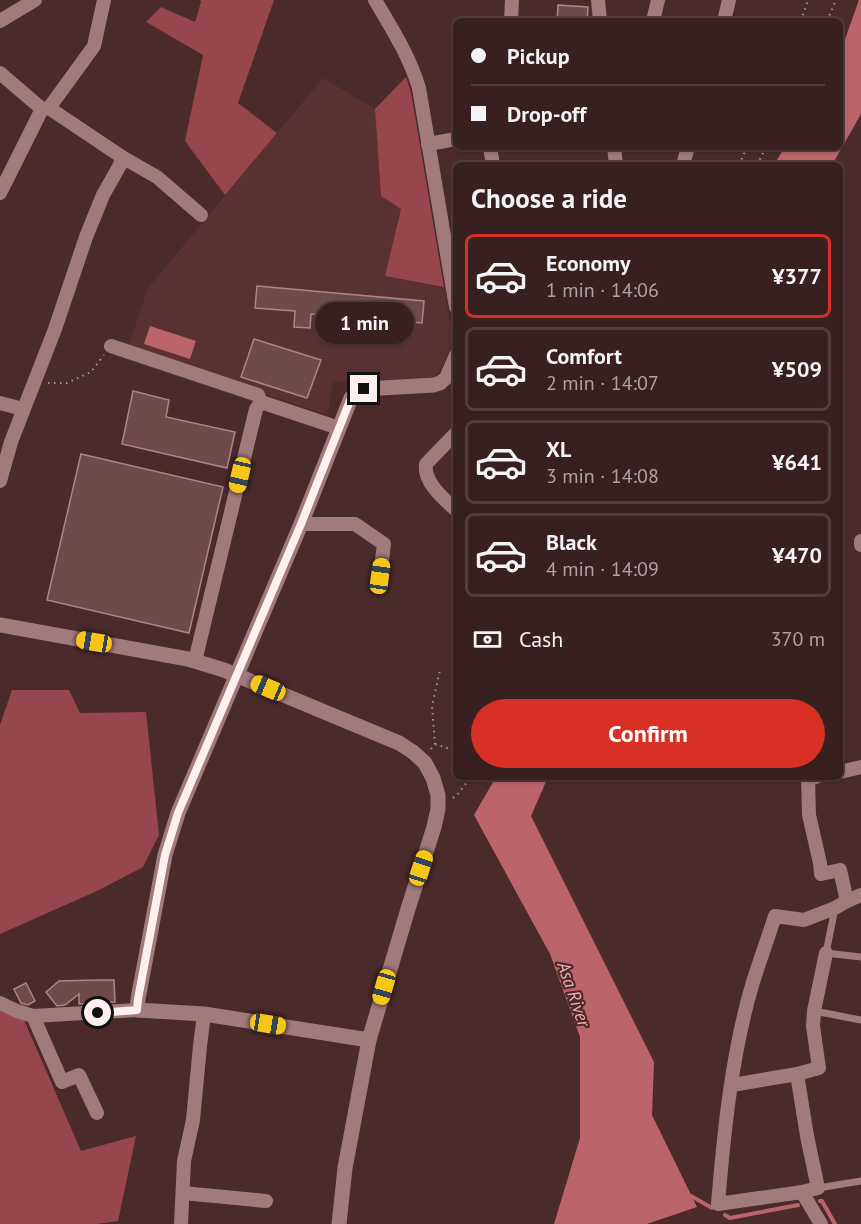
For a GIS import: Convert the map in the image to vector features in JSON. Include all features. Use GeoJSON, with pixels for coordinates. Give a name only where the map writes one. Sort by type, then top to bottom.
{"type":"FeatureCollection","features":[{"type":"Feature","properties":{"kind":"street"},"geometry":{"type":"LineString","coordinates":[[0,21],[35,0]]}},
{"type":"Feature","properties":{"kind":"street"},"geometry":{"type":"LineString","coordinates":[[0,193],[45,108],[93,46],[104,0]]}},
{"type":"Feature","properties":{"kind":"street"},"geometry":{"type":"LineString","coordinates":[[375,0],[404,49],[419,88],[453,290]]}},
{"type":"Feature","properties":{"kind":"street"},"geometry":{"type":"LineString","coordinates":[[511,18],[512,0]]}},
{"type":"Feature","properties":{"kind":"street"},"geometry":{"type":"LineString","coordinates":[[598,0],[600,18]]}},
{"type":"Feature","properties":{"kind":"street"},"geometry":{"type":"LineString","coordinates":[[654,18],[658,0]]}},
{"type":"Feature","properties":{"kind":"street"},"geometry":{"type":"LineString","coordinates":[[725,18],[729,0]]}},
{"type":"Feature","properties":{"kind":"street"},"geometry":{"type":"LineString","coordinates":[[0,73],[45,108],[157,177],[201,214]]}},
{"type":"Feature","properties":{"kind":"street"},"geometry":{"type":"LineString","coordinates":[[428,144],[453,140]]}},
{"type":"Feature","properties":{"kind":"street"},"geometry":{"type":"LineString","coordinates":[[0,481],[11,442],[55,329],[86,237],[103,195],[120,165],[122,156]]}},
{"type":"Feature","properties":{"kind":"street"},"geometry":{"type":"LineString","coordinates":[[111,345],[258,395],[261,402],[339,428]]}},
{"type":"Feature","properties":{"kind":"street"},"geometry":{"type":"LineString","coordinates":[[137,1010],[165,855],[178,813],[301,524],[351,398],[356,392],[364,389],[448,383],[453,366]]}},
{"type":"Feature","properties":{"kind":"street"},"geometry":{"type":"LineString","coordinates":[[195,661],[256,409],[261,402]]}},
{"type":"Feature","properties":{"kind":"street"},"geometry":{"type":"LineString","coordinates":[[0,403],[23,409]]}},
{"type":"Feature","properties":{"kind":"street"},"geometry":{"type":"LineString","coordinates":[[453,436],[426,464],[425,471],[438,494],[453,507]]}},
{"type":"Feature","properties":{"kind":"street"},"geometry":{"type":"LineString","coordinates":[[301,524],[355,524],[384,544],[380,576]]}},
{"type":"Feature","properties":{"kind":"street"},"geometry":{"type":"LineString","coordinates":[[0,626],[195,661],[237,675],[399,743],[421,759],[433,778],[438,795],[438,809],[369,1040],[345,1168],[339,1224]]}},
{"type":"Feature","properties":{"kind":"street"},"geometry":{"type":"LineString","coordinates":[[843,771],[861,767]]}},
{"type":"Feature","properties":{"kind":"street"},"geometry":{"type":"LineString","coordinates":[[808,780],[809,815],[821,874],[840,870],[841,904]]}},
{"type":"Feature","properties":{"kind":"street"},"geometry":{"type":"LineString","coordinates":[[797,1074],[818,1188],[718,1204],[723,1144],[742,1027],[753,982],[775,916],[804,920],[861,895]]}},
{"type":"Feature","properties":{"kind":"street"},"geometry":{"type":"LineString","coordinates":[[732,1085],[819,1068],[813,1026],[826,953]]}},
{"type":"Feature","properties":{"kind":"street"},"geometry":{"type":"LineString","coordinates":[[0,1003],[33,1016],[137,1010],[204,1014],[369,1040]]}},
{"type":"Feature","properties":{"kind":"street"},"geometry":{"type":"LineString","coordinates":[[181,1224],[184,1161],[193,1120],[204,1014]]}},
{"type":"Feature","properties":{"kind":"street"},"geometry":{"type":"LineString","coordinates":[[33,1016],[62,1082],[79,1075],[96,1113]]}},
{"type":"Feature","properties":{"kind":"street"},"geometry":{"type":"LineString","coordinates":[[802,1192],[821,1224]]}},
{"type":"Feature","properties":{"kind":"street"},"geometry":{"type":"LineString","coordinates":[[183,1193],[266,1201]]}},
{"type":"Feature","properties":{"kind":"lane"},"geometry":{"type":"LineString","coordinates":[[841,904],[826,953],[861,957]]}},
{"type":"Feature","properties":{"kind":"lane"},"geometry":{"type":"LineString","coordinates":[[814,1011],[861,1020]]}},
{"type":"Feature","properties":{"kind":"lane"},"geometry":{"type":"LineString","coordinates":[[818,1188],[861,1181]]}},
{"type":"Feature","properties":{"kind":"path"},"geometry":{"type":"LineString","coordinates":[[802,18],[808,0]]}},
{"type":"Feature","properties":{"kind":"path"},"geometry":{"type":"LineString","coordinates":[[828,18],[836,0]]}},
{"type":"Feature","properties":{"kind":"path"},"geometry":{"type":"LineString","coordinates":[[33,383],[67,383],[91,372],[111,345]]}},
{"type":"Feature","properties":{"kind":"path"},"geometry":{"type":"LineString","coordinates":[[421,759],[435,744],[432,706],[440,670]]}},
{"type":"Feature","properties":{"kind":"path"},"geometry":{"type":"LineString","coordinates":[[435,744],[453,751]]}},
{"type":"Feature","properties":{"kind":"path"},"geometry":{"type":"LineString","coordinates":[[451,800],[469,780]]}},
{"type":"Feature","properties":{"kind":"shaded area"},"geometry":{"type":"Polygon","coordinates":[[[200,0],[274,0],[238,103],[277,133],[225,195],[185,141],[203,55],[146,22],[161,7],[195,22],[200,0]]]}},
{"type":"Feature","properties":{"kind":"shaded area"},"geometry":{"type":"Polygon","coordinates":[[[406,77],[411,92],[444,287],[385,276],[401,209],[381,196],[375,109],[406,77]]]}},
{"type":"Feature","properties":{"kind":"shaded area"},"geometry":{"type":"Polygon","coordinates":[[[323,78],[375,109],[381,195],[401,209],[385,276],[444,287],[452,336],[450,350],[441,369],[434,377],[335,382],[332,385],[328,415],[128,347],[148,288],[323,78]]]}},
{"type":"Feature","properties":{"kind":"shaded area"},"geometry":{"type":"Polygon","coordinates":[[[12,690],[69,690],[80,713],[146,712],[159,835],[143,867],[97,891],[0,934],[0,725],[12,690]]]}},
{"type":"Feature","properties":{"kind":"shaded area"},"geometry":{"type":"Polygon","coordinates":[[[0,1011],[24,1020],[81,1151],[136,1136],[118,1221],[97,1224],[0,1224],[0,1011]]]}},
{"type":"Feature","properties":{"kind":"water"},"geometry":{"type":"Polygon","coordinates":[[[859,0],[861,0],[861,114],[843,146],[843,45],[859,0]]]}},
{"type":"Feature","properties":{"kind":"water"},"geometry":{"type":"Polygon","coordinates":[[[783,150],[841,150],[834,162],[776,162],[783,150]]]}},
{"type":"Feature","properties":{"kind":"water"},"geometry":{"type":"Polygon","coordinates":[[[150,326],[196,341],[190,359],[144,344],[150,326]]]}},
{"type":"Feature","properties":{"kind":"water","name":"Asa River"},"geometry":{"type":"Polygon","coordinates":[[[494,780],[547,780],[531,816],[654,1062],[652,1115],[697,1207],[647,1224],[554,1224],[580,1138],[580,1037],[550,954],[474,815],[494,780]]]}},
{"type":"Feature","properties":{"kind":"building"},"geometry":{"type":"Polygon","coordinates":[[[558,5],[588,7],[587,18],[557,18],[558,5]]]}},
{"type":"Feature","properties":{"kind":"building"},"geometry":{"type":"Polygon","coordinates":[[[257,286],[424,301],[422,323],[367,318],[366,332],[341,329],[342,316],[311,314],[310,328],[294,327],[295,311],[255,308],[257,286]]]}},
{"type":"Feature","properties":{"kind":"building"},"geometry":{"type":"Polygon","coordinates":[[[254,339],[321,360],[307,398],[241,377],[254,339]]]}},
{"type":"Feature","properties":{"kind":"building"},"geometry":{"type":"Polygon","coordinates":[[[133,391],[169,400],[166,417],[235,432],[227,468],[122,444],[133,391]]]}},
{"type":"Feature","properties":{"kind":"building"},"geometry":{"type":"Polygon","coordinates":[[[81,454],[223,487],[189,633],[47,600],[81,454]]]}},
{"type":"Feature","properties":{"kind":"building"},"geometry":{"type":"Polygon","coordinates":[[[114,980],[115,1002],[79,1004],[79,994],[65,1005],[57,1006],[46,992],[59,981],[114,980]]]}},
{"type":"Feature","properties":{"kind":"building"},"geometry":{"type":"Polygon","coordinates":[[[26,983],[35,1001],[28,1005],[21,1003],[14,989],[26,983]]]}},
{"type":"Feature","properties":{"kind":"waterway"},"geometry":{"type":"LineString","coordinates":[[691,1196],[712,1208]]}},
{"type":"Feature","properties":{"kind":"waterway"},"geometry":{"type":"LineString","coordinates":[[820,1201],[835,1224]]}},
{"type":"Feature","properties":{"kind":"waterway"},"geometry":{"type":"LineString","coordinates":[[725,1215],[730,1218],[798,1205]]}},
{"type":"Feature","properties":{"kind":"route"},"geometry":{"type":"LineString","coordinates":[[98,1013],[137,1010],[165,855],[178,813],[301,524],[351,398],[356,392],[364,389]]}}]}
